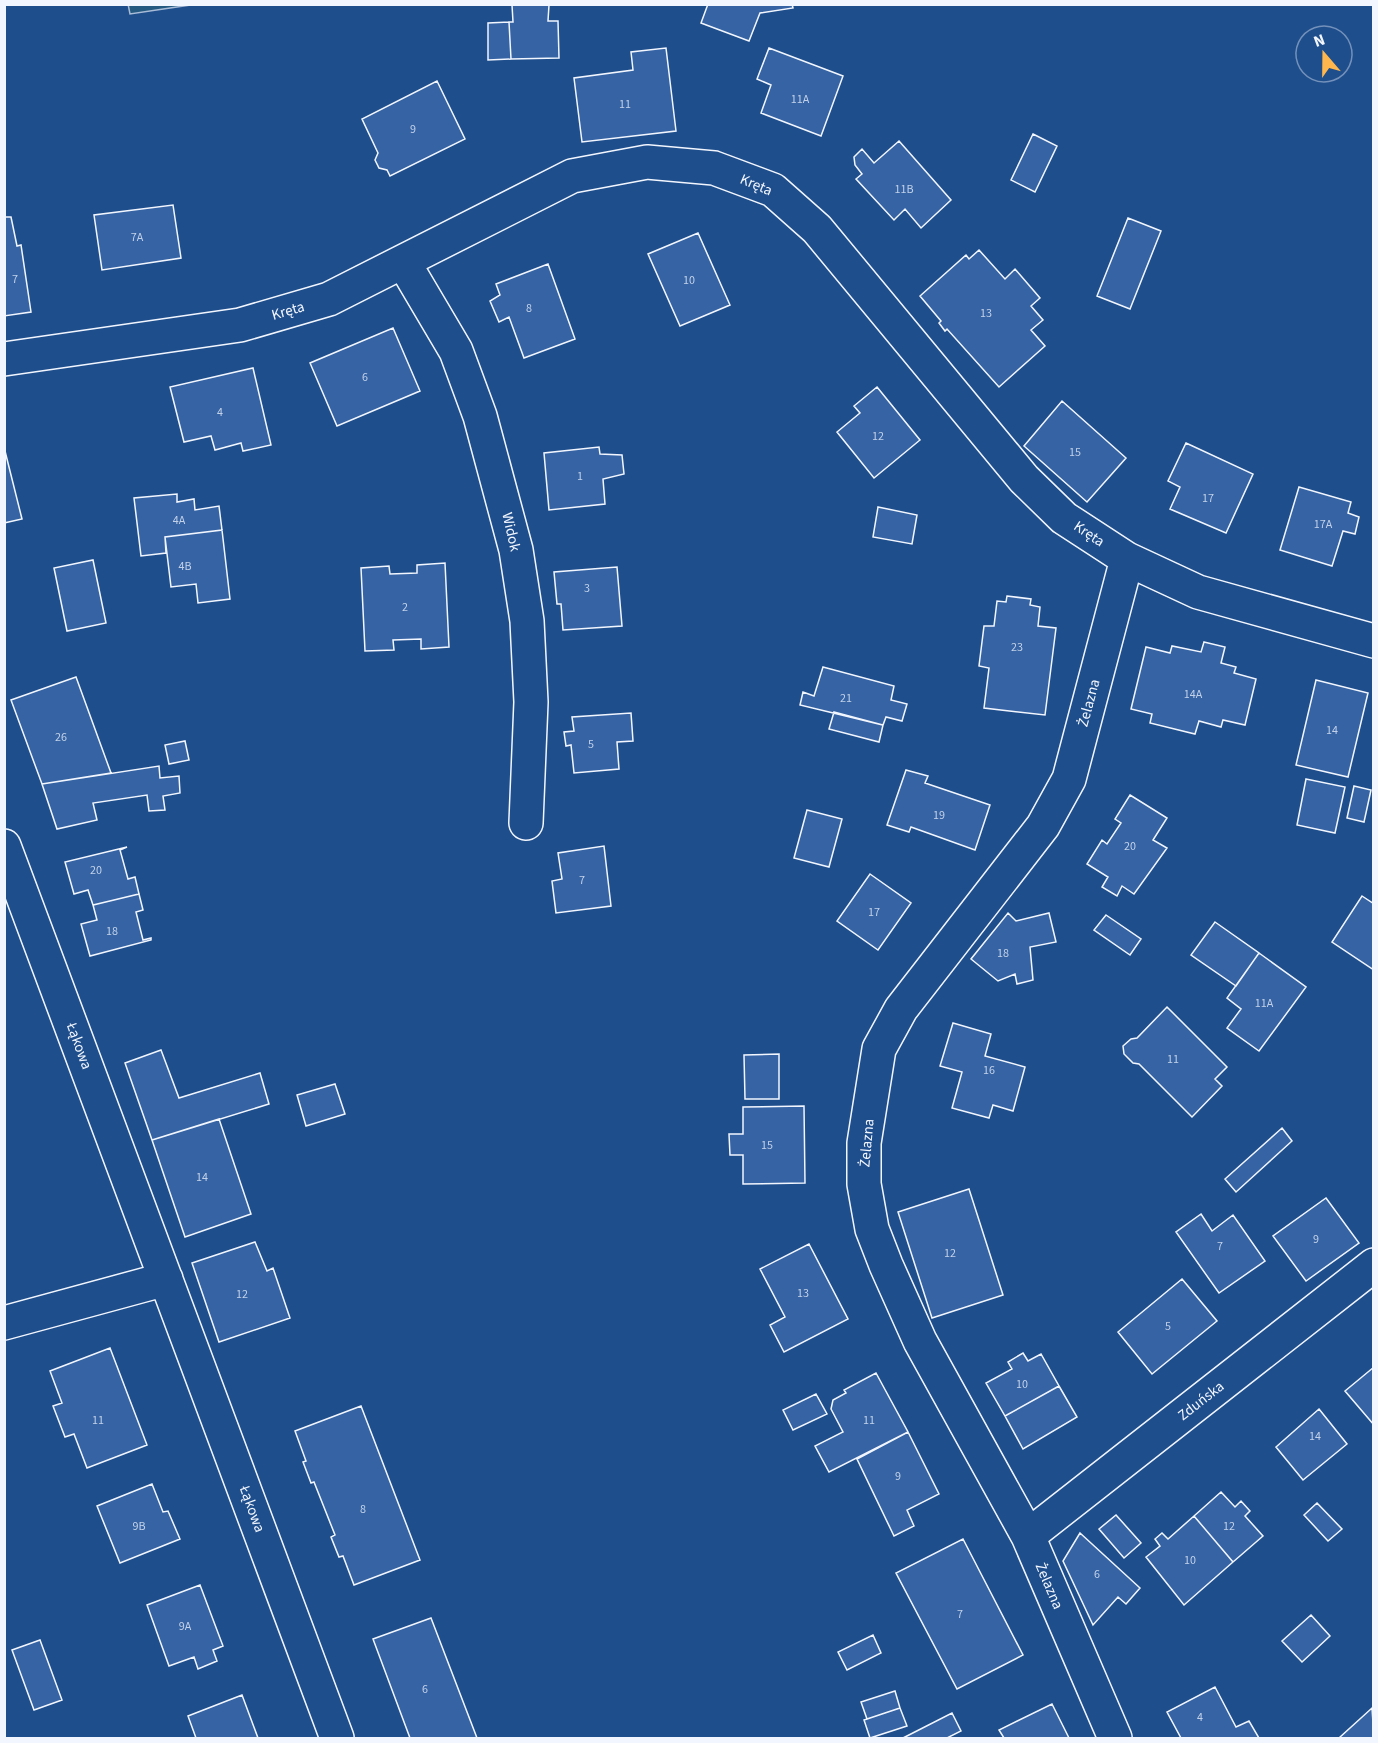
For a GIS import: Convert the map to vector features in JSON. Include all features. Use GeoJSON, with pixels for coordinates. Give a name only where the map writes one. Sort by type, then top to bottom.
{"type":"FeatureCollection","features":[{"type":"Feature","properties":{"kind":"street","name":"Kręta"},"geometry":{"type":"LineString","coordinates":[[4,359],[240,325],[329,299],[572,176],[647,162],[714,168],[773,190],[817,229],[1024,479],[1064,518],[1127,559],[1198,592],[1374,641]]}},
{"type":"Feature","properties":{"kind":"street","name":"Widok"},"geometry":{"type":"LineString","coordinates":[[404,263],[456,351],[480,416],[516,550],[527,621],[531,702],[526,823]]}},
{"type":"Feature","properties":{"kind":"street","name":"Żelazna"},"geometry":{"type":"LineString","coordinates":[[1115,1738],[1028,1536],[920,1341],[886,1265],[872,1229],[864,1184],[864,1143],[879,1049],[901,1009],[1043,826],[1069,779],[1127,559]]}},
{"type":"Feature","properties":{"kind":"street","name":"Łąkowa"},"geometry":{"type":"LineString","coordinates":[[4,846],[337,1738]]}},
{"type":"Feature","properties":{"kind":"street","name":"Zduńska"},"geometry":{"type":"LineString","coordinates":[[1028,1536],[1374,1265]]}},
{"type":"Feature","properties":{"kind":"street"},"geometry":{"type":"LineString","coordinates":[[4,1323],[166,1279]]}},
{"type":"Feature","properties":{"kind":"shaded area"},"geometry":{"type":"Polygon","coordinates":[[[128,4],[190,4],[190,5],[130,14],[128,4]]]}},
{"type":"Feature","properties":{"kind":"building"},"geometry":{"type":"Polygon","coordinates":[[[708,4],[792,4],[793,8],[760,13],[749,41],[701,23],[708,4]]]}},
{"type":"Feature","properties":{"kind":"building"},"geometry":{"type":"Polygon","coordinates":[[[512,5],[549,5],[548,21],[558,21],[559,58],[511,59],[509,22],[513,22],[512,5]]]}},
{"type":"Feature","properties":{"kind":"building"},"geometry":{"type":"Polygon","coordinates":[[[509,22],[511,59],[488,60],[488,23],[509,22]]]}},
{"type":"Feature","properties":{"kind":"building"},"geometry":{"type":"Polygon","coordinates":[[[666,48],[676,131],[582,142],[574,78],[633,70],[631,52],[666,48]]]}},
{"type":"Feature","properties":{"kind":"building"},"geometry":{"type":"Polygon","coordinates":[[[769,48],[843,76],[821,136],[761,113],[771,85],[757,79],[769,48]]]}},
{"type":"Feature","properties":{"kind":"building"},"geometry":{"type":"Polygon","coordinates":[[[437,81],[465,139],[390,176],[387,170],[379,168],[375,160],[378,153],[362,119],[437,81]]]}},
{"type":"Feature","properties":{"kind":"building"},"geometry":{"type":"Polygon","coordinates":[[[1033,134],[1057,146],[1035,192],[1011,180],[1033,134]]]}},
{"type":"Feature","properties":{"kind":"building"},"geometry":{"type":"Polygon","coordinates":[[[899,141],[951,200],[921,228],[905,209],[894,220],[856,179],[862,174],[855,165],[854,157],[862,149],[874,163],[899,141]]]}},
{"type":"Feature","properties":{"kind":"building"},"geometry":{"type":"Polygon","coordinates":[[[173,205],[181,258],[102,270],[94,215],[173,205]]]}},
{"type":"Feature","properties":{"kind":"building"},"geometry":{"type":"Polygon","coordinates":[[[4,217],[11,217],[17,246],[21,245],[31,312],[4,316],[4,217]]]}},
{"type":"Feature","properties":{"kind":"building"},"geometry":{"type":"Polygon","coordinates":[[[1128,218],[1161,231],[1130,309],[1097,296],[1128,218]]]}},
{"type":"Feature","properties":{"kind":"building"},"geometry":{"type":"Polygon","coordinates":[[[698,233],[730,305],[680,326],[648,254],[698,233]]]}},
{"type":"Feature","properties":{"kind":"building"},"geometry":{"type":"Polygon","coordinates":[[[979,250],[1005,279],[1015,269],[1040,298],[1031,306],[1043,320],[1031,330],[1045,346],[999,387],[947,329],[945,331],[939,323],[941,321],[920,296],[966,255],[969,259],[979,250]]]}},
{"type":"Feature","properties":{"kind":"building"},"geometry":{"type":"Polygon","coordinates":[[[548,264],[575,339],[524,358],[509,317],[499,322],[490,301],[500,295],[496,284],[548,264]]]}},
{"type":"Feature","properties":{"kind":"building"},"geometry":{"type":"Polygon","coordinates":[[[393,328],[420,391],[337,426],[310,363],[393,328]]]}},
{"type":"Feature","properties":{"kind":"building"},"geometry":{"type":"Polygon","coordinates":[[[253,368],[271,445],[243,451],[241,443],[215,450],[211,436],[184,442],[170,387],[253,368]]]}},
{"type":"Feature","properties":{"kind":"building"},"geometry":{"type":"Polygon","coordinates":[[[877,387],[920,440],[874,478],[837,432],[860,413],[854,406],[877,387]]]}},
{"type":"Feature","properties":{"kind":"building"},"geometry":{"type":"Polygon","coordinates":[[[1062,401],[1126,458],[1087,502],[1024,446],[1062,401]]]}},
{"type":"Feature","properties":{"kind":"building"},"geometry":{"type":"Polygon","coordinates":[[[1186,443],[1253,474],[1226,533],[1170,509],[1180,487],[1168,481],[1186,443]]]}},
{"type":"Feature","properties":{"kind":"building"},"geometry":{"type":"Polygon","coordinates":[[[4,447],[22,519],[4,523],[4,447]]]}},
{"type":"Feature","properties":{"kind":"building"},"geometry":{"type":"Polygon","coordinates":[[[599,447],[600,454],[622,455],[624,474],[603,479],[605,504],[549,510],[544,453],[599,447]]]}},
{"type":"Feature","properties":{"kind":"building"},"geometry":{"type":"Polygon","coordinates":[[[1299,487],[1351,502],[1348,513],[1359,517],[1355,534],[1343,531],[1332,566],[1280,550],[1299,487]]]}},
{"type":"Feature","properties":{"kind":"building"},"geometry":{"type":"Polygon","coordinates":[[[177,494],[177,502],[194,499],[195,510],[219,506],[222,530],[165,537],[166,553],[141,556],[134,498],[177,494]]]}},
{"type":"Feature","properties":{"kind":"building"},"geometry":{"type":"Polygon","coordinates":[[[878,507],[917,515],[912,544],[873,537],[878,507]]]}},
{"type":"Feature","properties":{"kind":"building"},"geometry":{"type":"Polygon","coordinates":[[[222,530],[230,599],[198,603],[196,584],[171,587],[165,537],[222,530]]]}},
{"type":"Feature","properties":{"kind":"building"},"geometry":{"type":"Polygon","coordinates":[[[93,560],[106,623],[67,631],[54,568],[93,560]]]}},
{"type":"Feature","properties":{"kind":"building"},"geometry":{"type":"Polygon","coordinates":[[[445,563],[449,647],[421,649],[421,639],[393,640],[394,650],[365,651],[361,568],[389,566],[390,574],[417,573],[417,565],[445,563]]]}},
{"type":"Feature","properties":{"kind":"building"},"geometry":{"type":"Polygon","coordinates":[[[617,567],[622,626],[563,630],[561,604],[557,604],[554,572],[617,567]]]}},
{"type":"Feature","properties":{"kind":"building"},"geometry":{"type":"Polygon","coordinates":[[[1007,596],[1031,599],[1030,605],[1040,607],[1038,626],[1056,628],[1045,715],[984,708],[989,668],[979,666],[984,626],[994,626],[997,601],[1006,602],[1007,596]]]}},
{"type":"Feature","properties":{"kind":"building"},"geometry":{"type":"Polygon","coordinates":[[[1204,642],[1225,647],[1221,663],[1236,667],[1234,673],[1256,679],[1245,725],[1223,720],[1221,727],[1199,721],[1195,734],[1150,723],[1152,714],[1131,709],[1146,647],[1170,653],[1172,646],[1201,652],[1204,642]]]}},
{"type":"Feature","properties":{"kind":"building"},"geometry":{"type":"Polygon","coordinates":[[[823,667],[894,686],[891,700],[907,704],[902,721],[886,717],[883,725],[800,705],[803,692],[814,696],[823,667]]]}},
{"type":"Feature","properties":{"kind":"building"},"geometry":{"type":"Polygon","coordinates":[[[76,677],[111,773],[42,784],[11,700],[76,677]]]}},
{"type":"Feature","properties":{"kind":"building"},"geometry":{"type":"Polygon","coordinates":[[[1316,680],[1368,693],[1348,777],[1296,765],[1316,680]]]}},
{"type":"Feature","properties":{"kind":"building"},"geometry":{"type":"Polygon","coordinates":[[[834,712],[883,725],[879,742],[829,729],[834,712]]]}},
{"type":"Feature","properties":{"kind":"building"},"geometry":{"type":"Polygon","coordinates":[[[631,713],[633,741],[617,742],[619,769],[574,773],[571,745],[566,746],[564,732],[574,731],[572,717],[631,713]]]}},
{"type":"Feature","properties":{"kind":"building"},"geometry":{"type":"Polygon","coordinates":[[[185,741],[189,760],[169,764],[165,745],[185,741]]]}},
{"type":"Feature","properties":{"kind":"building"},"geometry":{"type":"Polygon","coordinates":[[[159,766],[160,778],[179,776],[180,793],[163,796],[165,810],[149,811],[147,795],[93,803],[97,820],[57,829],[42,784],[159,766]]]}},
{"type":"Feature","properties":{"kind":"building"},"geometry":{"type":"Polygon","coordinates":[[[906,770],[928,776],[925,783],[990,805],[975,850],[911,827],[909,832],[887,825],[906,770]]]}},
{"type":"Feature","properties":{"kind":"building"},"geometry":{"type":"Polygon","coordinates":[[[1306,779],[1345,787],[1335,833],[1297,825],[1306,779]]]}},
{"type":"Feature","properties":{"kind":"building"},"geometry":{"type":"Polygon","coordinates":[[[1354,786],[1371,790],[1364,822],[1347,818],[1354,786]]]}},
{"type":"Feature","properties":{"kind":"building"},"geometry":{"type":"Polygon","coordinates":[[[1130,795],[1167,818],[1153,840],[1167,848],[1134,894],[1122,886],[1117,896],[1102,887],[1108,877],[1087,864],[1102,840],[1107,844],[1121,823],[1115,819],[1130,795]]]}},
{"type":"Feature","properties":{"kind":"building"},"geometry":{"type":"Polygon","coordinates":[[[807,810],[842,819],[829,867],[794,858],[807,810]]]}},
{"type":"Feature","properties":{"kind":"building"},"geometry":{"type":"Polygon","coordinates":[[[604,846],[611,906],[556,913],[552,881],[562,879],[558,853],[604,846]]]}},
{"type":"Feature","properties":{"kind":"building"},"geometry":{"type":"Polygon","coordinates":[[[127,847],[120,850],[128,879],[135,877],[139,894],[93,905],[88,890],[74,894],[65,862],[127,847]]]}},
{"type":"Feature","properties":{"kind":"building"},"geometry":{"type":"Polygon","coordinates":[[[870,874],[911,903],[878,950],[837,921],[870,874]]]}},
{"type":"Feature","properties":{"kind":"building"},"geometry":{"type":"Polygon","coordinates":[[[139,894],[143,910],[136,912],[143,940],[151,938],[151,940],[90,956],[81,924],[97,920],[93,905],[139,894]]]}},
{"type":"Feature","properties":{"kind":"building"},"geometry":{"type":"Polygon","coordinates":[[[1362,896],[1374,904],[1374,970],[1332,942],[1362,896]]]}},
{"type":"Feature","properties":{"kind":"building"},"geometry":{"type":"Polygon","coordinates":[[[1008,913],[1016,921],[1049,913],[1056,942],[1030,947],[1033,980],[1017,984],[1015,974],[998,981],[971,959],[1008,913]]]}},
{"type":"Feature","properties":{"kind":"building"},"geometry":{"type":"Polygon","coordinates":[[[1106,915],[1141,939],[1130,955],[1094,930],[1106,915]]]}},
{"type":"Feature","properties":{"kind":"building"},"geometry":{"type":"Polygon","coordinates":[[[1215,922],[1259,953],[1236,986],[1191,955],[1215,922]]]}},
{"type":"Feature","properties":{"kind":"building"},"geometry":{"type":"Polygon","coordinates":[[[1259,953],[1306,987],[1259,1051],[1227,1028],[1241,1009],[1227,998],[1259,953]]]}},
{"type":"Feature","properties":{"kind":"building"},"geometry":{"type":"Polygon","coordinates":[[[1167,1007],[1227,1067],[1215,1079],[1222,1086],[1192,1117],[1139,1064],[1133,1063],[1124,1054],[1123,1046],[1131,1039],[1137,1038],[1167,1007]]]}},
{"type":"Feature","properties":{"kind":"building"},"geometry":{"type":"Polygon","coordinates":[[[953,1023],[991,1034],[985,1056],[1025,1067],[1013,1111],[993,1105],[989,1118],[952,1108],[962,1072],[940,1066],[953,1023]]]}},
{"type":"Feature","properties":{"kind":"building"},"geometry":{"type":"Polygon","coordinates":[[[161,1050],[179,1098],[260,1073],[269,1104],[152,1140],[125,1063],[161,1050]]]}},
{"type":"Feature","properties":{"kind":"building"},"geometry":{"type":"Polygon","coordinates":[[[779,1054],[779,1099],[745,1099],[744,1055],[779,1054]]]}},
{"type":"Feature","properties":{"kind":"building"},"geometry":{"type":"Polygon","coordinates":[[[335,1084],[345,1114],[306,1126],[297,1095],[335,1084]]]}},
{"type":"Feature","properties":{"kind":"building"},"geometry":{"type":"Polygon","coordinates":[[[804,1106],[805,1183],[743,1184],[743,1155],[730,1155],[729,1134],[743,1134],[743,1107],[804,1106]]]}},
{"type":"Feature","properties":{"kind":"building"},"geometry":{"type":"Polygon","coordinates":[[[219,1119],[251,1214],[185,1237],[152,1140],[219,1119]]]}},
{"type":"Feature","properties":{"kind":"building"},"geometry":{"type":"Polygon","coordinates":[[[1282,1128],[1292,1141],[1236,1192],[1225,1179],[1282,1128]]]}},
{"type":"Feature","properties":{"kind":"building"},"geometry":{"type":"Polygon","coordinates":[[[969,1189],[1003,1295],[932,1318],[898,1212],[969,1189]]]}},
{"type":"Feature","properties":{"kind":"building"},"geometry":{"type":"Polygon","coordinates":[[[1326,1198],[1359,1243],[1306,1281],[1273,1236],[1326,1198]]]}},
{"type":"Feature","properties":{"kind":"building"},"geometry":{"type":"Polygon","coordinates":[[[1201,1214],[1212,1231],[1233,1215],[1265,1261],[1219,1293],[1176,1232],[1201,1214]]]}},
{"type":"Feature","properties":{"kind":"building"},"geometry":{"type":"Polygon","coordinates":[[[255,1242],[267,1271],[273,1268],[290,1318],[219,1342],[192,1263],[255,1242]]]}},
{"type":"Feature","properties":{"kind":"building"},"geometry":{"type":"Polygon","coordinates":[[[809,1244],[848,1319],[784,1352],[770,1325],[785,1317],[760,1269],[809,1244]]]}},
{"type":"Feature","properties":{"kind":"building"},"geometry":{"type":"Polygon","coordinates":[[[1182,1279],[1217,1321],[1152,1374],[1118,1332],[1182,1279]]]}},
{"type":"Feature","properties":{"kind":"building"},"geometry":{"type":"Polygon","coordinates":[[[110,1348],[147,1445],[87,1468],[74,1434],[65,1437],[53,1406],[62,1403],[50,1371],[110,1348]]]}},
{"type":"Feature","properties":{"kind":"building"},"geometry":{"type":"Polygon","coordinates":[[[1023,1353],[1028,1361],[1041,1354],[1059,1386],[1005,1416],[986,1383],[1012,1369],[1008,1362],[1023,1353]]]}},
{"type":"Feature","properties":{"kind":"building"},"geometry":{"type":"Polygon","coordinates":[[[1374,1367],[1374,1425],[1345,1391],[1374,1367]]]}},
{"type":"Feature","properties":{"kind":"building"},"geometry":{"type":"Polygon","coordinates":[[[876,1373],[908,1432],[829,1472],[815,1446],[843,1432],[831,1409],[833,1400],[846,1393],[844,1390],[876,1373]]]}},
{"type":"Feature","properties":{"kind":"building"},"geometry":{"type":"Polygon","coordinates":[[[1059,1386],[1077,1417],[1023,1449],[1005,1416],[1059,1386]]]}},
{"type":"Feature","properties":{"kind":"building"},"geometry":{"type":"Polygon","coordinates":[[[816,1394],[827,1414],[793,1430],[783,1410],[816,1394]]]}},
{"type":"Feature","properties":{"kind":"building"},"geometry":{"type":"Polygon","coordinates":[[[361,1406],[420,1560],[354,1585],[343,1556],[339,1557],[331,1537],[335,1535],[314,1482],[311,1483],[295,1431],[361,1406]]]}},
{"type":"Feature","properties":{"kind":"building"},"geometry":{"type":"Polygon","coordinates":[[[1319,1409],[1347,1444],[1303,1480],[1276,1447],[1319,1409]]]}},
{"type":"Feature","properties":{"kind":"building"},"geometry":{"type":"Polygon","coordinates":[[[908,1432],[939,1494],[907,1510],[914,1526],[894,1536],[857,1459],[908,1432]]]}},
{"type":"Feature","properties":{"kind":"building"},"geometry":{"type":"Polygon","coordinates":[[[152,1484],[163,1512],[168,1511],[180,1539],[120,1563],[97,1506],[152,1484]]]}},
{"type":"Feature","properties":{"kind":"building"},"geometry":{"type":"Polygon","coordinates":[[[1221,1492],[1235,1507],[1241,1501],[1250,1511],[1245,1516],[1263,1536],[1233,1562],[1194,1516],[1221,1492]]]}},
{"type":"Feature","properties":{"kind":"building"},"geometry":{"type":"Polygon","coordinates":[[[1317,1503],[1342,1529],[1328,1541],[1304,1515],[1317,1503]]]}},
{"type":"Feature","properties":{"kind":"building"},"geometry":{"type":"Polygon","coordinates":[[[1116,1515],[1141,1543],[1124,1558],[1099,1529],[1116,1515]]]}},
{"type":"Feature","properties":{"kind":"building"},"geometry":{"type":"Polygon","coordinates":[[[1194,1516],[1233,1562],[1184,1605],[1146,1557],[1160,1546],[1155,1539],[1162,1533],[1168,1539],[1194,1516]]]}},
{"type":"Feature","properties":{"kind":"building"},"geometry":{"type":"Polygon","coordinates":[[[1080,1533],[1140,1588],[1126,1604],[1118,1597],[1093,1625],[1063,1561],[1080,1533]]]}},
{"type":"Feature","properties":{"kind":"building"},"geometry":{"type":"Polygon","coordinates":[[[963,1539],[1023,1655],[957,1689],[896,1573],[963,1539]]]}},
{"type":"Feature","properties":{"kind":"building"},"geometry":{"type":"Polygon","coordinates":[[[200,1585],[223,1646],[213,1650],[217,1661],[198,1669],[194,1657],[169,1666],[147,1605],[200,1585]]]}},
{"type":"Feature","properties":{"kind":"building"},"geometry":{"type":"Polygon","coordinates":[[[1311,1615],[1330,1636],[1302,1662],[1282,1641],[1311,1615]]]}},
{"type":"Feature","properties":{"kind":"building"},"geometry":{"type":"Polygon","coordinates":[[[431,1618],[477,1738],[410,1738],[373,1639],[431,1618]]]}},
{"type":"Feature","properties":{"kind":"building"},"geometry":{"type":"Polygon","coordinates":[[[873,1635],[881,1653],[847,1670],[838,1652],[873,1635]]]}},
{"type":"Feature","properties":{"kind":"building"},"geometry":{"type":"Polygon","coordinates":[[[40,1640],[62,1700],[34,1710],[12,1650],[40,1640]]]}},
{"type":"Feature","properties":{"kind":"building"},"geometry":{"type":"Polygon","coordinates":[[[1215,1687],[1236,1727],[1249,1721],[1259,1738],[1181,1738],[1167,1712],[1215,1687]]]}},
{"type":"Feature","properties":{"kind":"building"},"geometry":{"type":"Polygon","coordinates":[[[895,1691],[900,1708],[867,1719],[861,1702],[895,1691]]]}},
{"type":"Feature","properties":{"kind":"building"},"geometry":{"type":"Polygon","coordinates":[[[242,1695],[258,1738],[196,1738],[188,1716],[242,1695]]]}},
{"type":"Feature","properties":{"kind":"building"},"geometry":{"type":"Polygon","coordinates":[[[1052,1704],[1069,1738],[1004,1738],[999,1730],[1052,1704]]]}},
{"type":"Feature","properties":{"kind":"building"},"geometry":{"type":"Polygon","coordinates":[[[900,1708],[907,1726],[870,1738],[864,1720],[900,1708]]]}},
{"type":"Feature","properties":{"kind":"building"},"geometry":{"type":"Polygon","coordinates":[[[1372,1708],[1374,1738],[1339,1738],[1372,1708]]]}},
{"type":"Feature","properties":{"kind":"building"},"geometry":{"type":"Polygon","coordinates":[[[952,1713],[961,1731],[947,1738],[903,1738],[952,1713]]]}}]}
